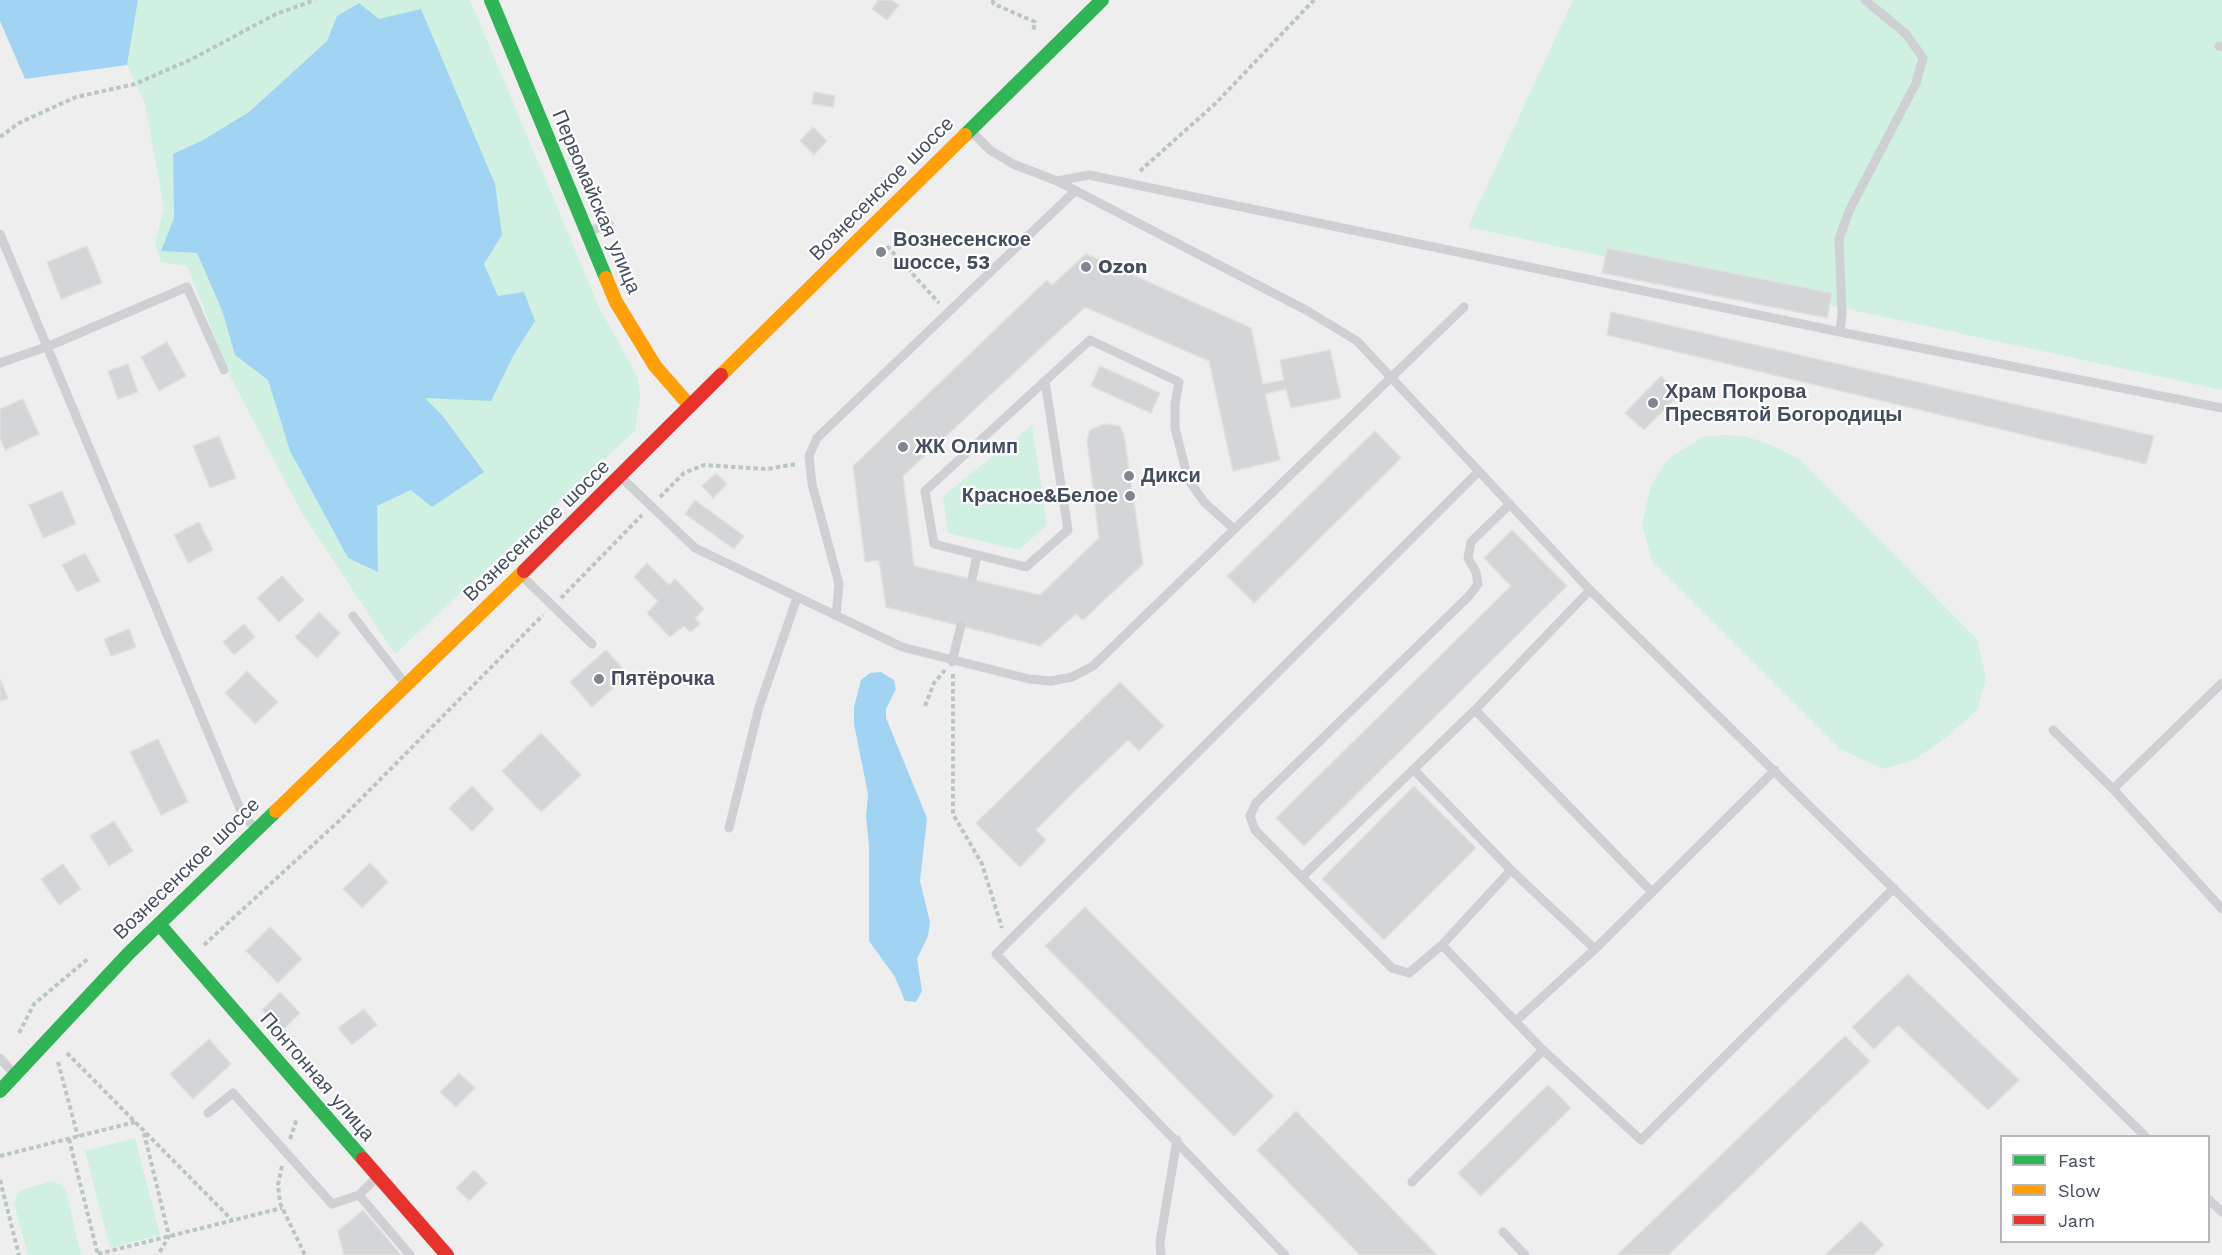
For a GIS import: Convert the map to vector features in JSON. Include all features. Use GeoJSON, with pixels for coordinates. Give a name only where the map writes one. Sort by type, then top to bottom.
{"type":"FeatureCollection","features":[{"type":"Feature","properties":{"kind":"main road","name":"Первомайская улица"},"geometry":{"type":"LineString","coordinates":[[490,0],[585,233],[616,302],[670,386],[690,406]]}},
{"type":"Feature","properties":{"kind":"main road","name":"Вознесенское шоссе"},"geometry":{"type":"LineString","coordinates":[[0,1091],[159,924],[621,477],[690,406],[1102,0]]}},
{"type":"Feature","properties":{"kind":"main road","name":"Понтонная улица"},"geometry":{"type":"LineString","coordinates":[[159,924],[447,1255]]}},
{"type":"Feature","properties":{"kind":"lane"},"geometry":{"type":"LineString","coordinates":[[1839,332],[1842,314],[1839,239],[1850,209],[1916,83],[1923,58],[1906,34],[1865,0]]}},
{"type":"Feature","properties":{"kind":"lane"},"geometry":{"type":"LineString","coordinates":[[970,130],[990,150],[1013,164],[1057,181],[1306,310],[1357,341],[1590,590],[2143,1135]]}},
{"type":"Feature","properties":{"kind":"lane"},"geometry":{"type":"LineString","coordinates":[[1057,181],[1089,175],[1839,332],[2222,408]]}},
{"type":"Feature","properties":{"kind":"lane"},"geometry":{"type":"LineString","coordinates":[[836,616],[839,584],[812,484],[809,456],[817,438],[1075,191]]}},
{"type":"Feature","properties":{"kind":"lane"},"geometry":{"type":"LineString","coordinates":[[585,233],[609,224]]}},
{"type":"Feature","properties":{"kind":"lane"},"geometry":{"type":"LineString","coordinates":[[0,234],[49,346],[243,816],[256,828]]}},
{"type":"Feature","properties":{"kind":"lane"},"geometry":{"type":"LineString","coordinates":[[0,363],[49,346],[187,287],[224,370]]}},
{"type":"Feature","properties":{"kind":"lane"},"geometry":{"type":"LineString","coordinates":[[621,477],[695,548],[902,647],[952,662],[1029,679],[1051,681],[1072,677],[1093,666],[1464,308]]}},
{"type":"Feature","properties":{"kind":"lane"},"geometry":{"type":"LineString","coordinates":[[1045,381],[1068,530],[1026,567],[934,544],[925,491],[1090,339],[1179,382],[1175,404],[1175,428],[1188,479],[1204,502],[1234,530]]}},
{"type":"Feature","properties":{"kind":"lane"},"geometry":{"type":"LineString","coordinates":[[1284,1255],[1177,1140],[996,954],[1478,472]]}},
{"type":"Feature","properties":{"kind":"lane"},"geometry":{"type":"LineString","coordinates":[[1510,504],[1471,542],[1468,558],[1476,572],[1478,584],[1469,596],[1256,803],[1250,816],[1255,830],[1392,968],[1409,972],[1442,945],[1511,870]]}},
{"type":"Feature","properties":{"kind":"lane"},"geometry":{"type":"LineString","coordinates":[[972,579],[977,555]]}},
{"type":"Feature","properties":{"kind":"lane"},"geometry":{"type":"LineString","coordinates":[[520,574],[591,644]]}},
{"type":"Feature","properties":{"kind":"lane"},"geometry":{"type":"LineString","coordinates":[[1302,877],[1475,711],[1590,590]]}},
{"type":"Feature","properties":{"kind":"lane"},"geometry":{"type":"LineString","coordinates":[[729,828],[759,707],[797,598]]}},
{"type":"Feature","properties":{"kind":"lane"},"geometry":{"type":"LineString","coordinates":[[353,616],[406,685]]}},
{"type":"Feature","properties":{"kind":"lane"},"geometry":{"type":"LineString","coordinates":[[952,662],[961,625]]}},
{"type":"Feature","properties":{"kind":"lane"},"geometry":{"type":"LineString","coordinates":[[2113,789],[2222,683]]}},
{"type":"Feature","properties":{"kind":"lane"},"geometry":{"type":"LineString","coordinates":[[1475,711],[1651,891]]}},
{"type":"Feature","properties":{"kind":"lane"},"geometry":{"type":"LineString","coordinates":[[2053,730],[2113,789],[2221,905]]}},
{"type":"Feature","properties":{"kind":"lane"},"geometry":{"type":"LineString","coordinates":[[1414,770],[1511,870],[1595,949]]}},
{"type":"Feature","properties":{"kind":"lane"},"geometry":{"type":"LineString","coordinates":[[1517,1020],[1595,949],[1775,770]]}},
{"type":"Feature","properties":{"kind":"lane"},"geometry":{"type":"LineString","coordinates":[[1442,945],[1517,1020],[1543,1050],[1641,1140],[1894,888]]}},
{"type":"Feature","properties":{"kind":"lane"},"geometry":{"type":"LineString","coordinates":[[1412,1182],[1543,1050]]}},
{"type":"Feature","properties":{"kind":"lane"},"geometry":{"type":"LineString","coordinates":[[0,1058],[15,1075]]}},
{"type":"Feature","properties":{"kind":"lane"},"geometry":{"type":"LineString","coordinates":[[208,1113],[233,1093],[332,1204],[359,1195],[378,1176]]}},
{"type":"Feature","properties":{"kind":"lane"},"geometry":{"type":"LineString","coordinates":[[1161,1255],[1160,1242],[1177,1140]]}},
{"type":"Feature","properties":{"kind":"lane"},"geometry":{"type":"LineString","coordinates":[[359,1195],[410,1255]]}},
{"type":"Feature","properties":{"kind":"lane"},"geometry":{"type":"LineString","coordinates":[[2210,1201],[2222,1212]]}},
{"type":"Feature","properties":{"kind":"lane"},"geometry":{"type":"LineString","coordinates":[[1503,1232],[1525,1255]]}},
{"type":"Feature","properties":{"kind":"path"},"geometry":{"type":"LineString","coordinates":[[0,137],[19,123],[76,97],[135,84],[192,59],[276,14],[315,0]]}},
{"type":"Feature","properties":{"kind":"path"},"geometry":{"type":"LineString","coordinates":[[992,0],[994,4],[1035,22],[1033,36]]}},
{"type":"Feature","properties":{"kind":"path"},"geometry":{"type":"LineString","coordinates":[[1126,183],[1216,103],[1314,0]]}},
{"type":"Feature","properties":{"kind":"path"},"geometry":{"type":"LineString","coordinates":[[887,246],[948,313]]}},
{"type":"Feature","properties":{"kind":"path"},"geometry":{"type":"LineString","coordinates":[[200,949],[340,820],[684,473],[704,465],[767,469],[810,462]]}},
{"type":"Feature","properties":{"kind":"path"},"geometry":{"type":"LineString","coordinates":[[952,662],[953,814],[982,864],[1007,943]]}},
{"type":"Feature","properties":{"kind":"path"},"geometry":{"type":"LineString","coordinates":[[925,706],[934,683],[952,662]]}},
{"type":"Feature","properties":{"kind":"path"},"geometry":{"type":"LineString","coordinates":[[65,1050],[232,1220]]}},
{"type":"Feature","properties":{"kind":"path"},"geometry":{"type":"LineString","coordinates":[[57,1058],[78,1137]]}},
{"type":"Feature","properties":{"kind":"path"},"geometry":{"type":"LineString","coordinates":[[298,1116],[278,1185],[282,1208],[305,1255]]}},
{"type":"Feature","properties":{"kind":"path"},"geometry":{"type":"LineString","coordinates":[[0,1156],[135,1122]]}},
{"type":"Feature","properties":{"kind":"path"},"geometry":{"type":"LineString","coordinates":[[143,1130],[169,1236],[158,1255]]}},
{"type":"Feature","properties":{"kind":"path"},"geometry":{"type":"LineString","coordinates":[[69,1139],[98,1255],[282,1208]]}},
{"type":"Feature","properties":{"kind":"path"},"geometry":{"type":"LineString","coordinates":[[0,1180],[19,1255]]}},
{"type":"Feature","properties":{"kind":"green space"},"geometry":{"type":"Polygon","coordinates":[[[138,0],[470,0],[599,307],[638,378],[640,398],[635,431],[395,654],[303,515],[231,378],[187,266],[161,262],[155,243],[164,208],[145,104],[127,65],[138,0]],[[359,3],[337,16],[327,41],[249,112],[203,140],[173,154],[174,218],[162,251],[197,253],[223,313],[235,354],[268,380],[290,451],[348,558],[378,572],[376,506],[411,490],[442,415],[424,397],[513,356],[535,321],[498,296],[379,19],[359,3]]]}},
{"type":"Feature","properties":{"kind":"green space"},"geometry":{"type":"Polygon","coordinates":[[[1573,0],[2222,0],[2222,390],[1468,227],[1573,0]]]}},
{"type":"Feature","properties":{"kind":"green space"},"geometry":{"type":"Polygon","coordinates":[[[1032,425],[1047,525],[1019,550],[948,533],[943,496],[1032,425]]]}},
{"type":"Feature","properties":{"kind":"green space"},"geometry":{"type":"Polygon","coordinates":[[[1744,436],[1769,444],[1799,459],[1977,639],[1986,678],[1977,710],[1944,739],[1912,761],[1882,769],[1839,748],[1652,561],[1642,524],[1651,485],[1668,459],[1702,437],[1744,436]]]}},
{"type":"Feature","properties":{"kind":"green space"},"geometry":{"type":"Polygon","coordinates":[[[135,1138],[160,1235],[110,1248],[85,1151],[135,1138]]]}},
{"type":"Feature","properties":{"kind":"green space"},"geometry":{"type":"Polygon","coordinates":[[[51,1181],[60,1184],[66,1190],[81,1255],[28,1255],[14,1204],[16,1196],[22,1190],[51,1181]]]}},
{"type":"Feature","properties":{"kind":"water"},"geometry":{"type":"Polygon","coordinates":[[[0,0],[138,0],[127,65],[25,79],[0,21],[0,0]]]}},
{"type":"Feature","properties":{"kind":"water"},"geometry":{"type":"Polygon","coordinates":[[[359,3],[379,19],[421,9],[495,184],[502,235],[484,264],[498,296],[524,292],[535,321],[513,356],[491,401],[425,398],[442,415],[484,472],[432,507],[411,490],[377,506],[378,572],[348,558],[290,451],[268,380],[235,355],[223,313],[197,253],[161,251],[174,218],[173,154],[203,140],[249,112],[327,41],[337,16],[359,3]]]}},
{"type":"Feature","properties":{"kind":"water"},"geometry":{"type":"Polygon","coordinates":[[[881,672],[894,680],[896,689],[886,709],[886,718],[927,818],[920,881],[930,922],[928,936],[917,959],[922,991],[916,1002],[905,1001],[895,977],[869,941],[869,846],[866,817],[868,794],[854,724],[854,707],[861,680],[870,673],[881,672]]]}},
{"type":"Feature","properties":{"kind":"building"},"geometry":{"type":"Polygon","coordinates":[[[878,0],[892,0],[899,5],[887,20],[872,9],[878,0]]]}},
{"type":"Feature","properties":{"kind":"building"},"geometry":{"type":"Polygon","coordinates":[[[814,92],[835,96],[833,107],[812,104],[814,92]]]}},
{"type":"Feature","properties":{"kind":"building"},"geometry":{"type":"Polygon","coordinates":[[[813,127],[827,141],[814,155],[800,141],[813,127]]]}},
{"type":"Feature","properties":{"kind":"building"},"geometry":{"type":"Polygon","coordinates":[[[87,246],[102,283],[61,299],[47,262],[87,246]]]}},
{"type":"Feature","properties":{"kind":"building"},"geometry":{"type":"Polygon","coordinates":[[[1607,248],[1832,293],[1827,318],[1602,273],[1607,248]]]}},
{"type":"Feature","properties":{"kind":"building","name":"ЖК Олимп"},"geometry":{"type":"Polygon","coordinates":[[[1086,254],[1251,328],[1263,384],[1284,380],[1280,360],[1330,350],[1341,398],[1291,408],[1286,389],[1265,394],[1280,460],[1233,471],[1209,361],[1085,307],[903,476],[914,566],[1040,595],[1099,538],[1087,440],[1090,430],[1105,424],[1120,426],[1124,435],[1143,564],[1083,620],[1076,614],[1040,646],[886,607],[879,560],[865,562],[853,466],[1047,280],[1052,285],[1086,254]]]}},
{"type":"Feature","properties":{"kind":"building"},"geometry":{"type":"Polygon","coordinates":[[[1611,312],[2154,436],[2146,464],[1607,335],[1611,312]]]}},
{"type":"Feature","properties":{"kind":"building"},"geometry":{"type":"Polygon","coordinates":[[[167,342],[186,376],[159,391],[141,357],[167,342]]]}},
{"type":"Feature","properties":{"kind":"building"},"geometry":{"type":"Polygon","coordinates":[[[128,364],[138,392],[118,399],[108,371],[128,364]]]}},
{"type":"Feature","properties":{"kind":"building"},"geometry":{"type":"Polygon","coordinates":[[[1100,366],[1160,393],[1151,413],[1091,386],[1100,366]]]}},
{"type":"Feature","properties":{"kind":"building","name":"Храм Покрова Пресвятой Богородицы"},"geometry":{"type":"Polygon","coordinates":[[[1661,376],[1680,394],[1644,430],[1625,413],[1661,376]]]}},
{"type":"Feature","properties":{"kind":"building"},"geometry":{"type":"Polygon","coordinates":[[[23,399],[39,434],[5,450],[0,438],[0,409],[23,399]]]}},
{"type":"Feature","properties":{"kind":"building"},"geometry":{"type":"Polygon","coordinates":[[[1375,431],[1401,458],[1254,603],[1227,576],[1375,431]]]}},
{"type":"Feature","properties":{"kind":"building"},"geometry":{"type":"Polygon","coordinates":[[[219,436],[236,478],[210,488],[193,446],[219,436]]]}},
{"type":"Feature","properties":{"kind":"building"},"geometry":{"type":"Polygon","coordinates":[[[716,473],[727,484],[713,498],[702,486],[716,473]]]}},
{"type":"Feature","properties":{"kind":"building"},"geometry":{"type":"Polygon","coordinates":[[[62,491],[76,524],[43,538],[29,505],[62,491]]]}},
{"type":"Feature","properties":{"kind":"building"},"geometry":{"type":"Polygon","coordinates":[[[695,500],[744,536],[734,549],[685,514],[695,500]]]}},
{"type":"Feature","properties":{"kind":"building"},"geometry":{"type":"Polygon","coordinates":[[[199,522],[213,550],[188,563],[174,535],[199,522]]]}},
{"type":"Feature","properties":{"kind":"building"},"geometry":{"type":"Polygon","coordinates":[[[1512,530],[1567,586],[1304,846],[1276,818],[1511,586],[1484,558],[1512,530]]]}},
{"type":"Feature","properties":{"kind":"building"},"geometry":{"type":"Polygon","coordinates":[[[85,553],[100,581],[77,592],[62,565],[85,553]]]}},
{"type":"Feature","properties":{"kind":"building"},"geometry":{"type":"Polygon","coordinates":[[[647,563],[669,585],[675,579],[704,609],[695,618],[700,624],[690,632],[684,626],[670,637],[647,613],[658,601],[634,577],[647,563]]]}},
{"type":"Feature","properties":{"kind":"building"},"geometry":{"type":"Polygon","coordinates":[[[282,576],[304,600],[279,622],[257,598],[282,576]]]}},
{"type":"Feature","properties":{"kind":"building"},"geometry":{"type":"Polygon","coordinates":[[[319,612],[340,633],[317,658],[295,637],[319,612]]]}},
{"type":"Feature","properties":{"kind":"building"},"geometry":{"type":"Polygon","coordinates":[[[244,624],[255,637],[234,655],[223,642],[244,624]]]}},
{"type":"Feature","properties":{"kind":"building"},"geometry":{"type":"Polygon","coordinates":[[[129,629],[136,647],[111,656],[104,639],[129,629]]]}},
{"type":"Feature","properties":{"kind":"building","name":"Пятёрочка"},"geometry":{"type":"Polygon","coordinates":[[[606,650],[628,675],[592,707],[570,682],[606,650]]]}},
{"type":"Feature","properties":{"kind":"building"},"geometry":{"type":"Polygon","coordinates":[[[247,671],[278,702],[255,724],[225,693],[247,671]]]}},
{"type":"Feature","properties":{"kind":"building"},"geometry":{"type":"Polygon","coordinates":[[[0,679],[8,698],[0,701],[0,679]]]}},
{"type":"Feature","properties":{"kind":"building"},"geometry":{"type":"Polygon","coordinates":[[[1120,682],[1164,726],[1139,751],[1128,740],[1080,786],[1036,830],[1046,840],[1020,867],[976,823],[1120,682]]]}},
{"type":"Feature","properties":{"kind":"building"},"geometry":{"type":"Polygon","coordinates":[[[541,733],[581,775],[541,812],[502,771],[541,733]]]}},
{"type":"Feature","properties":{"kind":"building"},"geometry":{"type":"Polygon","coordinates":[[[158,739],[188,802],[161,815],[130,752],[158,739]]]}},
{"type":"Feature","properties":{"kind":"building"},"geometry":{"type":"Polygon","coordinates":[[[472,786],[494,809],[472,831],[449,808],[472,786]]]}},
{"type":"Feature","properties":{"kind":"building"},"geometry":{"type":"Polygon","coordinates":[[[1414,786],[1476,848],[1384,940],[1322,879],[1414,786]]]}},
{"type":"Feature","properties":{"kind":"building"},"geometry":{"type":"Polygon","coordinates":[[[114,821],[133,851],[109,866],[90,836],[114,821]]]}},
{"type":"Feature","properties":{"kind":"building"},"geometry":{"type":"Polygon","coordinates":[[[370,863],[388,882],[362,908],[343,889],[370,863]]]}},
{"type":"Feature","properties":{"kind":"building"},"geometry":{"type":"Polygon","coordinates":[[[63,864],[81,889],[59,905],[41,879],[63,864]]]}},
{"type":"Feature","properties":{"kind":"building"},"geometry":{"type":"Polygon","coordinates":[[[1085,907],[1274,1096],[1234,1136],[1045,946],[1085,907]]]}},
{"type":"Feature","properties":{"kind":"building"},"geometry":{"type":"Polygon","coordinates":[[[270,927],[302,959],[278,983],[246,951],[270,927]]]}},
{"type":"Feature","properties":{"kind":"building"},"geometry":{"type":"Polygon","coordinates":[[[1908,974],[2019,1080],[1988,1110],[1898,1025],[1874,1049],[1852,1027],[1908,974]]]}},
{"type":"Feature","properties":{"kind":"building"},"geometry":{"type":"Polygon","coordinates":[[[280,992],[300,1013],[282,1031],[262,1010],[280,992]]]}},
{"type":"Feature","properties":{"kind":"building"},"geometry":{"type":"Polygon","coordinates":[[[364,1009],[377,1025],[352,1045],[338,1028],[364,1009]]]}},
{"type":"Feature","properties":{"kind":"building"},"geometry":{"type":"Polygon","coordinates":[[[1845,1036],[1870,1061],[1668,1255],[1617,1255],[1845,1036]]]}},
{"type":"Feature","properties":{"kind":"building"},"geometry":{"type":"Polygon","coordinates":[[[209,1039],[231,1064],[193,1099],[170,1074],[209,1039]]]}},
{"type":"Feature","properties":{"kind":"building"},"geometry":{"type":"Polygon","coordinates":[[[459,1073],[475,1088],[456,1107],[440,1092],[459,1073]]]}},
{"type":"Feature","properties":{"kind":"building"},"geometry":{"type":"Polygon","coordinates":[[[1548,1085],[1571,1108],[1481,1196],[1458,1173],[1548,1085]]]}},
{"type":"Feature","properties":{"kind":"building"},"geometry":{"type":"Polygon","coordinates":[[[1296,1111],[1437,1255],[1360,1255],[1257,1150],[1296,1111]]]}},
{"type":"Feature","properties":{"kind":"building"},"geometry":{"type":"Polygon","coordinates":[[[474,1170],[487,1183],[469,1201],[456,1188],[474,1170]]]}},
{"type":"Feature","properties":{"kind":"building"},"geometry":{"type":"Polygon","coordinates":[[[363,1210],[401,1255],[344,1255],[338,1231],[363,1210]]]}},
{"type":"Feature","properties":{"kind":"building"},"geometry":{"type":"Polygon","coordinates":[[[1861,1221],[1884,1245],[1873,1255],[1825,1255],[1861,1221]]]}},
{"type":"Feature","properties":{"kind":"traffic: fast"},"geometry":{"type":"LineString","coordinates":[[491,0],[606,278]]}},
{"type":"Feature","properties":{"kind":"traffic: fast"},"geometry":{"type":"LineString","coordinates":[[965,135],[1102,0]]}},
{"type":"Feature","properties":{"kind":"traffic: fast"},"geometry":{"type":"LineString","coordinates":[[0,1091],[129,953],[276,811]]}},
{"type":"Feature","properties":{"kind":"traffic: fast"},"geometry":{"type":"LineString","coordinates":[[159,924],[363,1159]]}},
{"type":"Feature","properties":{"kind":"traffic: slow"},"geometry":{"type":"LineString","coordinates":[[721,375],[965,135]]}},
{"type":"Feature","properties":{"kind":"traffic: slow"},"geometry":{"type":"LineString","coordinates":[[606,278],[616,302],[655,366],[690,406]]}},
{"type":"Feature","properties":{"kind":"traffic: slow"},"geometry":{"type":"LineString","coordinates":[[276,811],[524,571]]}},
{"type":"Feature","properties":{"kind":"traffic: jam"},"geometry":{"type":"LineString","coordinates":[[524,571],[721,375]]}},
{"type":"Feature","properties":{"kind":"traffic: jam"},"geometry":{"type":"LineString","coordinates":[[363,1159],[447,1255]]}},
{"type":"Feature","properties":{"kind":"place","name":"Вознесенское шоссе, 53"},"geometry":{"type":"Point","coordinates":[881,252]}},
{"type":"Feature","properties":{"kind":"place","name":"Ozon"},"geometry":{"type":"Point","coordinates":[1086,267]}},
{"type":"Feature","properties":{"kind":"place","name":"Храм Покрова Пресвятой Богородицы"},"geometry":{"type":"Point","coordinates":[1653,403]}},
{"type":"Feature","properties":{"kind":"place","name":"ЖК Олимп"},"geometry":{"type":"Point","coordinates":[903,447]}},
{"type":"Feature","properties":{"kind":"place","name":"Дикси"},"geometry":{"type":"Point","coordinates":[1129,476]}},
{"type":"Feature","properties":{"kind":"place","name":"Красное&Белое"},"geometry":{"type":"Point","coordinates":[1130,496]}},
{"type":"Feature","properties":{"kind":"place","name":"Пятёрочка"},"geometry":{"type":"Point","coordinates":[599,679]}}]}
